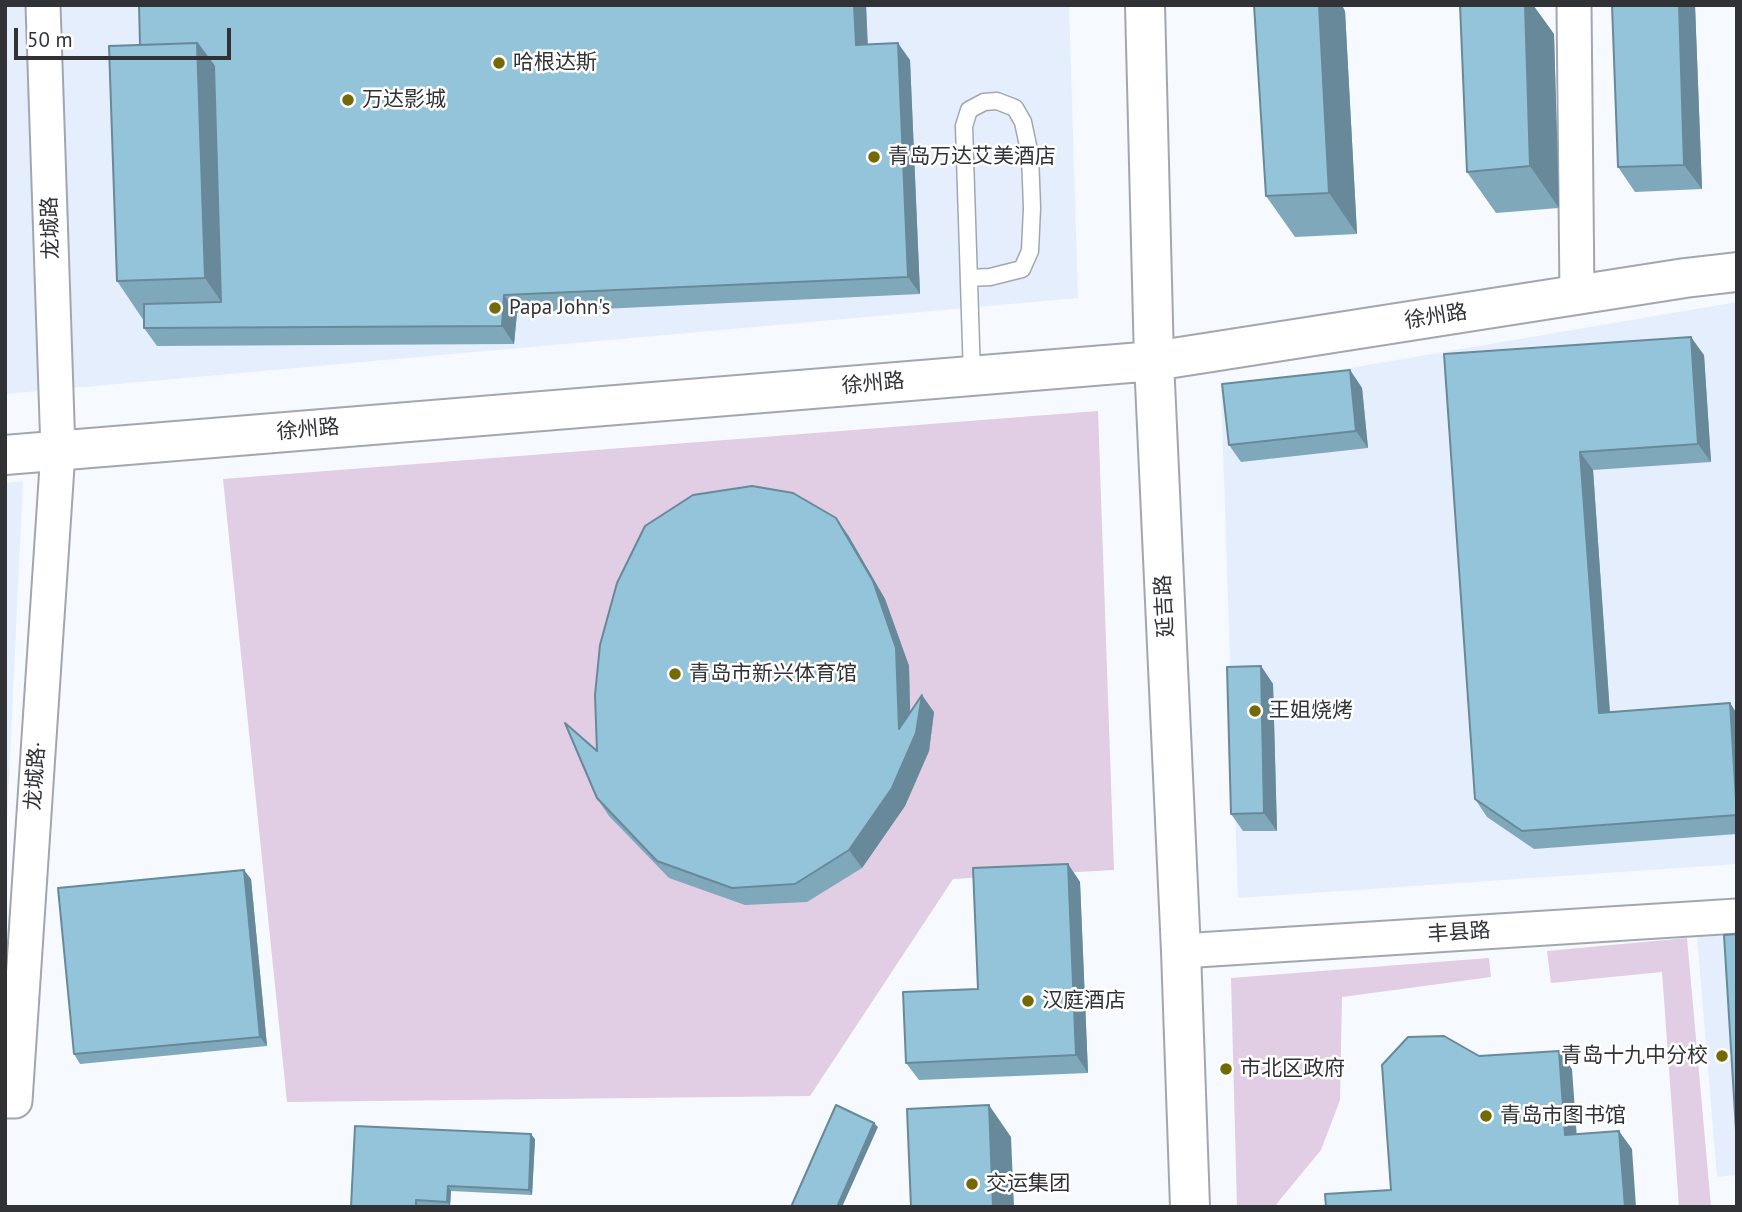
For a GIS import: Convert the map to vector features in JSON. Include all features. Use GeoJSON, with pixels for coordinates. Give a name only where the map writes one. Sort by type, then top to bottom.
{"type":"FeatureCollection","features":[{"type":"Feature","properties":{"kind":"street","name":"龙城路"},"geometry":{"type":"LineString","coordinates":[[43,5],[58,451]]}},
{"type":"Feature","properties":{"kind":"street","name":"延吉路"},"geometry":{"type":"LineString","coordinates":[[1145,5],[1154,361],[1190,1207]]}},
{"type":"Feature","properties":{"kind":"street"},"geometry":{"type":"LineString","coordinates":[[1574,5],[1577,295]]}},
{"type":"Feature","properties":{"kind":"street","name":"徐州路"},"geometry":{"type":"LineString","coordinates":[[5,455],[1154,361],[1737,272]]}},
{"type":"Feature","properties":{"kind":"street","name":"龙城路·"},"geometry":{"type":"LineString","coordinates":[[10,1101],[58,451]]}},
{"type":"Feature","properties":{"kind":"street","name":"丰县路"},"geometry":{"type":"LineString","coordinates":[[1181,951],[1737,916]]}},
{"type":"Feature","properties":{"kind":"lane"},"geometry":{"type":"LineString","coordinates":[[969,278],[990,277],[1022,269],[1030,251],[1030,155],[1023,122],[1015,108],[997,101],[984,102],[969,110],[964,127],[972,376]]}},
{"type":"Feature","properties":{"kind":"shaded area"},"geometry":{"type":"Polygon","coordinates":[[[5,5],[1069,5],[1078,298],[5,394],[5,5]]]}},
{"type":"Feature","properties":{"kind":"shaded area"},"geometry":{"type":"Polygon","coordinates":[[[1737,302],[1737,864],[1238,898],[1221,390],[1737,302]]]}},
{"type":"Feature","properties":{"kind":"shaded area","name":"青岛市新兴体育馆"},"geometry":{"type":"Polygon","coordinates":[[[1098,411],[1114,870],[953,879],[810,1096],[287,1102],[223,479],[1098,411]]]}},
{"type":"Feature","properties":{"kind":"shaded area"},"geometry":{"type":"Polygon","coordinates":[[[23,481],[5,862],[5,483],[23,481]]]}},
{"type":"Feature","properties":{"kind":"shaded area","name":"青岛十九中分校"},"geometry":{"type":"Polygon","coordinates":[[[1737,934],[1737,1175],[1717,1177],[1697,937],[1737,934]]]}},
{"type":"Feature","properties":{"kind":"shaded area"},"geometry":{"type":"Polygon","coordinates":[[[1687,938],[1711,1207],[1679,1207],[1662,972],[1551,983],[1547,951],[1687,938]]]}},
{"type":"Feature","properties":{"kind":"shaded area"},"geometry":{"type":"Polygon","coordinates":[[[1489,958],[1491,977],[1342,997],[1340,1100],[1321,1150],[1274,1207],[1237,1207],[1231,978],[1489,958]]]}},
{"type":"Feature","properties":{"kind":"building"},"geometry":{"type":"Polygon","coordinates":[[[139,5],[854,5],[856,45],[898,43],[908,277],[504,295],[502,326],[144,328],[144,304],[221,302],[214,66],[197,43],[140,45],[139,5]]]}},
{"type":"Feature","properties":{"kind":"building"},"geometry":{"type":"Polygon","coordinates":[[[1254,5],[1319,5],[1329,193],[1266,196],[1254,5]]]}},
{"type":"Feature","properties":{"kind":"building"},"geometry":{"type":"Polygon","coordinates":[[[1460,5],[1525,5],[1530,166],[1467,172],[1460,5]]]}},
{"type":"Feature","properties":{"kind":"building"},"geometry":{"type":"Polygon","coordinates":[[[1612,5],[1679,5],[1684,165],[1618,167],[1612,5]]]}},
{"type":"Feature","properties":{"kind":"building"},"geometry":{"type":"Polygon","coordinates":[[[197,43],[205,278],[117,281],[109,46],[197,43]]]}},
{"type":"Feature","properties":{"kind":"building"},"geometry":{"type":"Polygon","coordinates":[[[1691,337],[1698,444],[1580,452],[1599,713],[1730,703],[1737,815],[1522,831],[1475,799],[1444,354],[1691,337]]]}},
{"type":"Feature","properties":{"kind":"building"},"geometry":{"type":"Polygon","coordinates":[[[1350,370],[1356,431],[1229,445],[1222,384],[1350,370]]]}},
{"type":"Feature","properties":{"kind":"building"},"geometry":{"type":"Polygon","coordinates":[[[752,486],[793,493],[836,518],[873,581],[896,648],[899,729],[922,695],[916,733],[892,788],[849,850],[795,884],[732,888],[657,861],[597,798],[565,723],[597,751],[595,695],[600,645],[617,583],[645,526],[693,495],[752,486]]]}},
{"type":"Feature","properties":{"kind":"building"},"geometry":{"type":"Polygon","coordinates":[[[1261,666],[1264,813],[1231,814],[1227,667],[1261,666]]]}},
{"type":"Feature","properties":{"kind":"building"},"geometry":{"type":"Polygon","coordinates":[[[1068,864],[1076,1055],[906,1063],[903,992],[978,989],[973,868],[1068,864]]]}},
{"type":"Feature","properties":{"kind":"building"},"geometry":{"type":"Polygon","coordinates":[[[244,870],[260,1037],[74,1054],[58,888],[244,870]]]}},
{"type":"Feature","properties":{"kind":"building"},"geometry":{"type":"Polygon","coordinates":[[[1737,934],[1737,1130],[1736,1130],[1724,935],[1737,934]]]}},
{"type":"Feature","properties":{"kind":"building","name":"青岛市图书馆"},"geometry":{"type":"Polygon","coordinates":[[[1444,1036],[1479,1056],[1559,1051],[1565,1135],[1619,1131],[1625,1207],[1326,1207],[1325,1194],[1391,1190],[1382,1065],[1408,1037],[1444,1036]]]}},
{"type":"Feature","properties":{"kind":"building"},"geometry":{"type":"Polygon","coordinates":[[[836,1105],[874,1123],[837,1207],[791,1207],[836,1105]]]}},
{"type":"Feature","properties":{"kind":"building"},"geometry":{"type":"Polygon","coordinates":[[[989,1105],[993,1207],[911,1207],[907,1109],[989,1105]]]}},
{"type":"Feature","properties":{"kind":"building"},"geometry":{"type":"Polygon","coordinates":[[[355,1126],[531,1134],[529,1190],[448,1186],[447,1202],[416,1200],[416,1207],[351,1207],[355,1126]]]}},
{"type":"Feature","properties":{"kind":"place","name":"哈根达斯"},"geometry":{"type":"Point","coordinates":[499,63]}},
{"type":"Feature","properties":{"kind":"place","name":"万达影城"},"geometry":{"type":"Point","coordinates":[348,100]}},
{"type":"Feature","properties":{"kind":"place","name":"青岛万达艾美酒店"},"geometry":{"type":"Point","coordinates":[874,157]}},
{"type":"Feature","properties":{"kind":"place","name":"Papa John's"},"geometry":{"type":"Point","coordinates":[495,308]}},
{"type":"Feature","properties":{"kind":"place","name":"青岛市新兴体育馆"},"geometry":{"type":"Point","coordinates":[675,674]}},
{"type":"Feature","properties":{"kind":"place","name":"王姐烧烤"},"geometry":{"type":"Point","coordinates":[1255,711]}},
{"type":"Feature","properties":{"kind":"place","name":"汉庭酒店"},"geometry":{"type":"Point","coordinates":[1028,1001]}},
{"type":"Feature","properties":{"kind":"place","name":"青岛十九中分校"},"geometry":{"type":"Point","coordinates":[1722,1056]}},
{"type":"Feature","properties":{"kind":"place","name":"市北区政府"},"geometry":{"type":"Point","coordinates":[1226,1069]}},
{"type":"Feature","properties":{"kind":"place","name":"青岛市图书馆"},"geometry":{"type":"Point","coordinates":[1486,1116]}},
{"type":"Feature","properties":{"kind":"place","name":"交运集团"},"geometry":{"type":"Point","coordinates":[972,1184]}}]}
